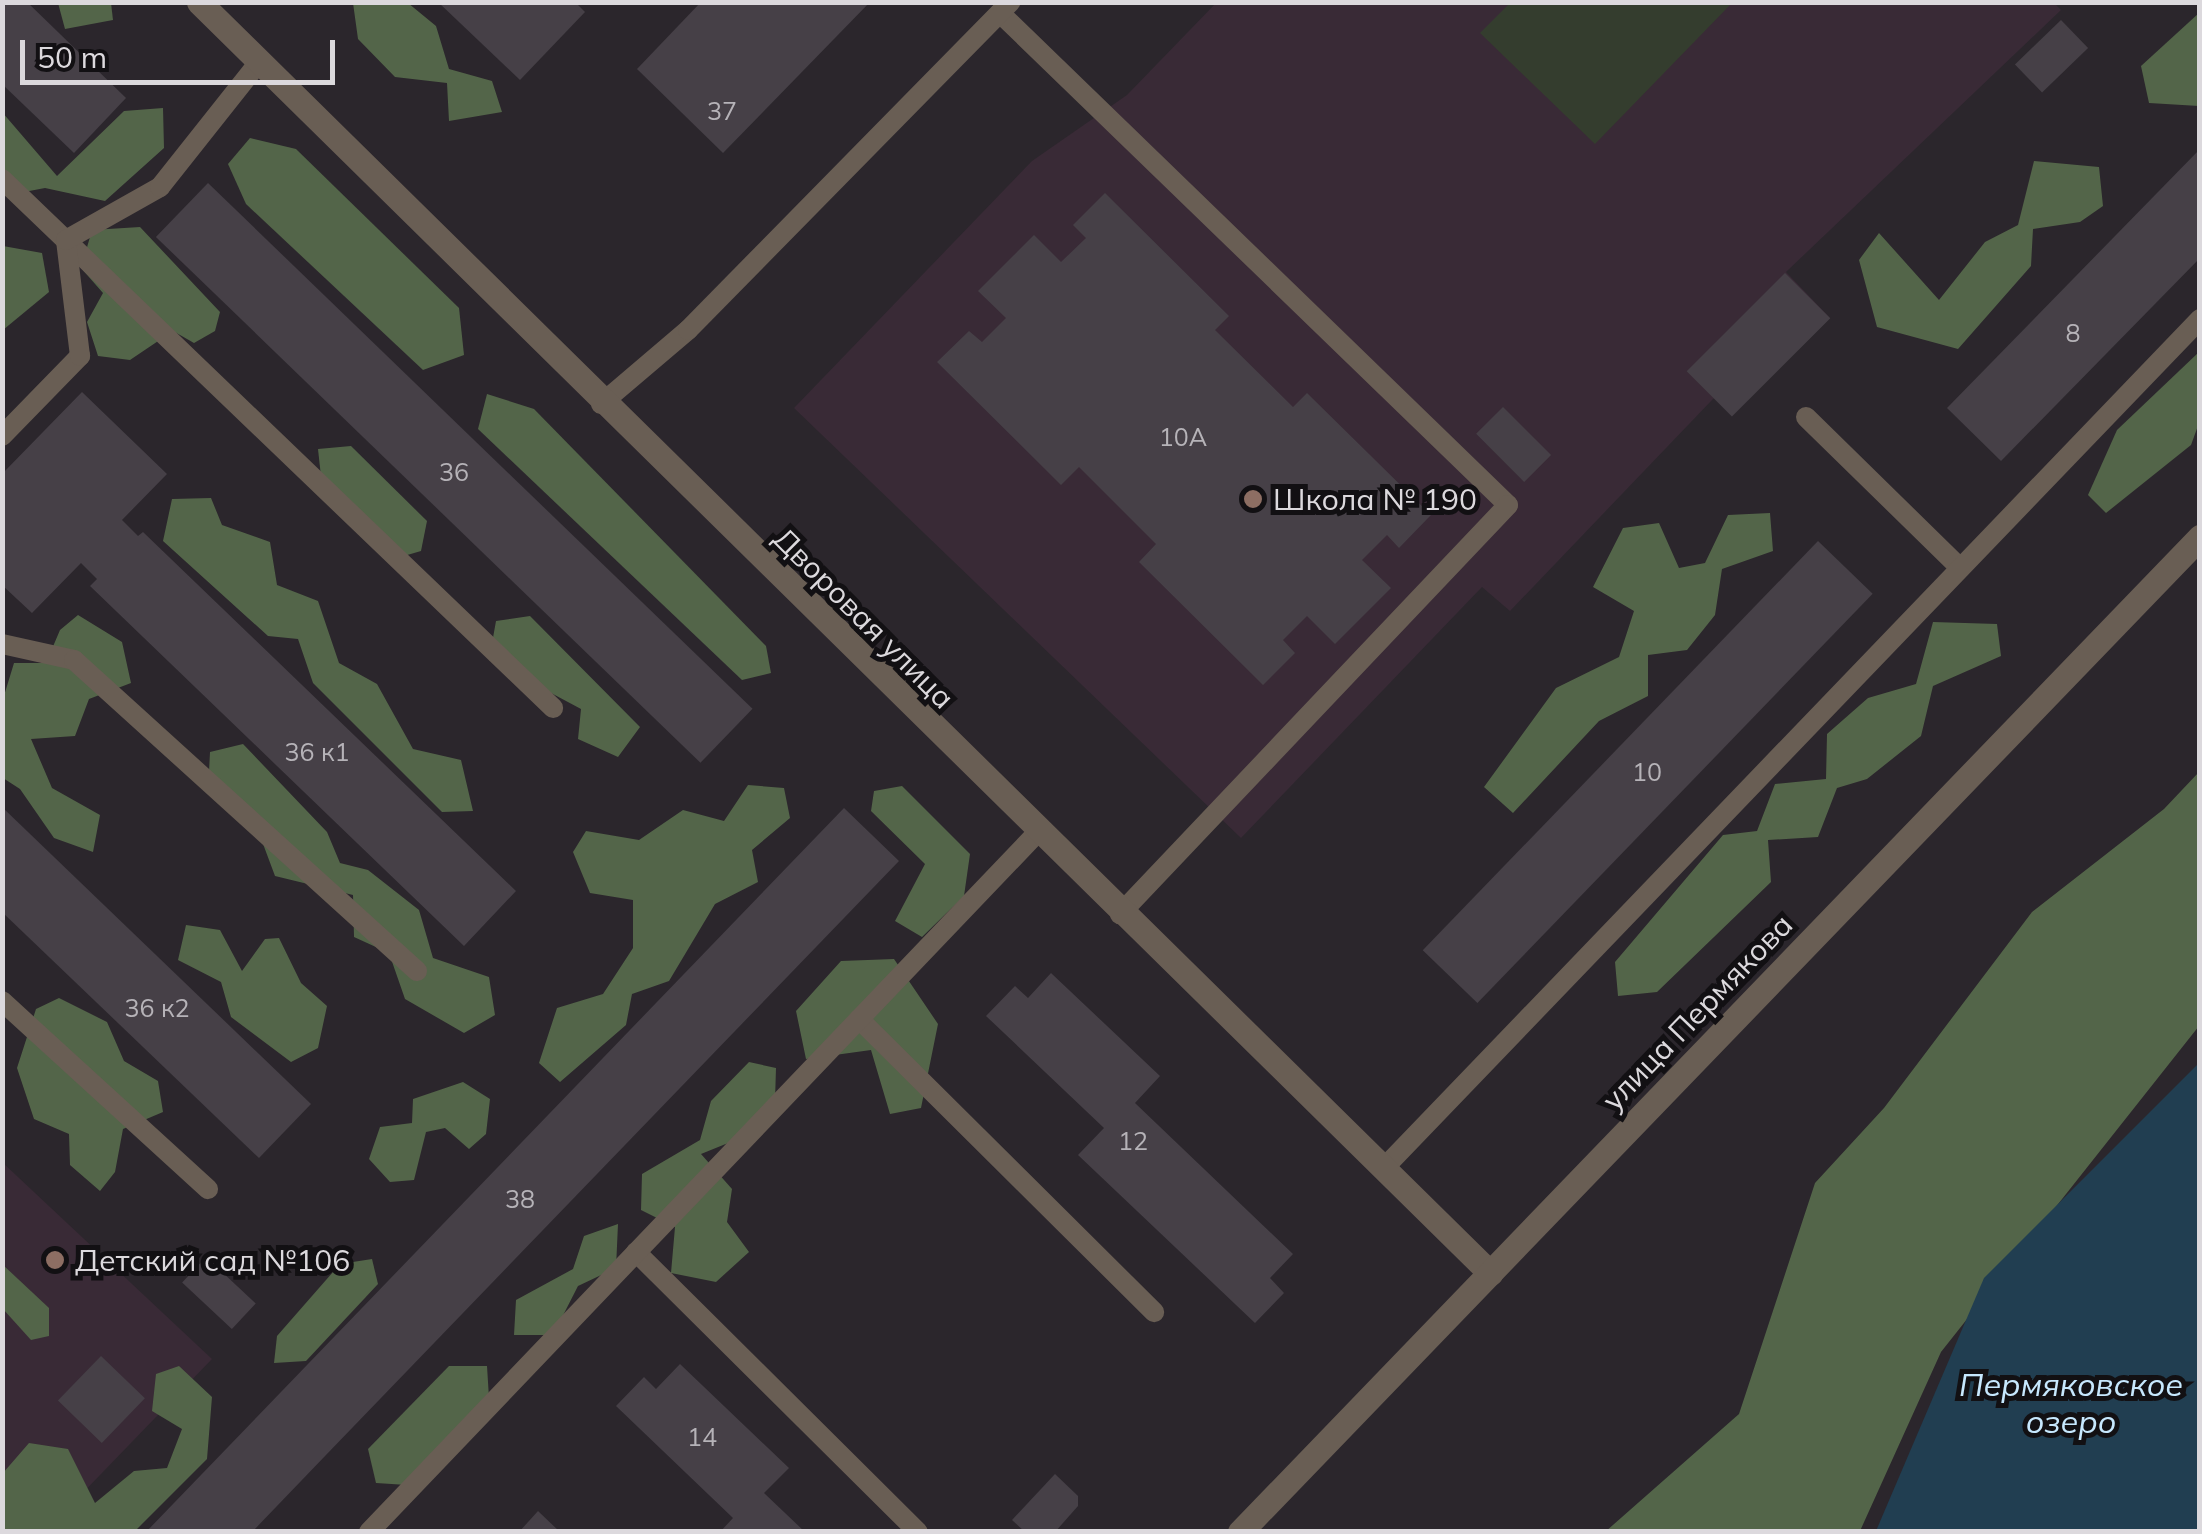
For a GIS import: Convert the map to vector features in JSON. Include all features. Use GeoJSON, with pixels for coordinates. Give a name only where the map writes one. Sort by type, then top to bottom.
{"type":"FeatureCollection","features":[{"type":"Feature","properties":{"kind":"street","name":"Дворовая улица"},"geometry":{"type":"LineString","coordinates":[[200,2],[601,404],[1490,1273]]}},
{"type":"Feature","properties":{"kind":"street","name":"улица Пермякова"},"geometry":{"type":"LineString","coordinates":[[1240,1532],[2200,538]]}},
{"type":"Feature","properties":{"kind":"lane"},"geometry":{"type":"LineString","coordinates":[[601,404],[688,330],[1005,8],[1508,505],[1120,914]]}},
{"type":"Feature","properties":{"kind":"lane"},"geometry":{"type":"LineString","coordinates":[[66,240],[160,186],[259,62]]}},
{"type":"Feature","properties":{"kind":"lane"},"geometry":{"type":"LineString","coordinates":[[2,178],[553,708]]}},
{"type":"Feature","properties":{"kind":"lane"},"geometry":{"type":"LineString","coordinates":[[2,436],[80,356],[66,240]]}},
{"type":"Feature","properties":{"kind":"lane"},"geometry":{"type":"LineString","coordinates":[[1383,1168],[2200,319]]}},
{"type":"Feature","properties":{"kind":"lane"},"geometry":{"type":"LineString","coordinates":[[1806,417],[1960,568]]}},
{"type":"Feature","properties":{"kind":"lane"},"geometry":{"type":"LineString","coordinates":[[2,644],[74,660],[417,971]]}},
{"type":"Feature","properties":{"kind":"lane"},"geometry":{"type":"LineString","coordinates":[[369,1532],[1037,833]]}},
{"type":"Feature","properties":{"kind":"lane"},"geometry":{"type":"LineString","coordinates":[[2,1001],[208,1189]]}},
{"type":"Feature","properties":{"kind":"lane"},"geometry":{"type":"LineString","coordinates":[[859,1019],[1154,1312]]}},
{"type":"Feature","properties":{"kind":"lane"},"geometry":{"type":"LineString","coordinates":[[636,1252],[918,1532]]}},
{"type":"Feature","properties":{"kind":"shaded area","name":"Школа № 190"},"geometry":{"type":"Polygon","coordinates":[[[2053,2],[2061,10],[1786,272],[1830,318],[1798,350],[1793,345],[1713,399],[1510,611],[1482,587],[1241,838],[794,408],[1032,161],[1127,95],[1216,3],[2053,2]]]}},
{"type":"Feature","properties":{"kind":"shaded area","name":"Детский сад №106"},"geometry":{"type":"Polygon","coordinates":[[[2,1162],[212,1359],[46,1531],[3,1531],[2,1162]]]}},
{"type":"Feature","properties":{"kind":"green space"},"geometry":{"type":"Polygon","coordinates":[[[1510,2],[1732,3],[1595,144],[1480,33],[1510,2]]]}},
{"type":"Feature","properties":{"kind":"green space"},"geometry":{"type":"Polygon","coordinates":[[[58,3],[111,3],[113,20],[65,29],[58,3]]]}},
{"type":"Feature","properties":{"kind":"green space"},"geometry":{"type":"Polygon","coordinates":[[[353,3],[408,3],[436,26],[449,69],[492,81],[502,112],[449,121],[447,83],[395,77],[358,39],[353,3]]]}},
{"type":"Feature","properties":{"kind":"green space"},"geometry":{"type":"Polygon","coordinates":[[[2199,13],[2199,106],[2149,103],[2141,66],[2199,13]]]}},
{"type":"Feature","properties":{"kind":"green space"},"geometry":{"type":"Polygon","coordinates":[[[163,108],[164,148],[105,201],[45,188],[3,196],[2,112],[57,176],[124,111],[163,108]]]}},
{"type":"Feature","properties":{"kind":"green space"},"geometry":{"type":"Polygon","coordinates":[[[250,138],[296,149],[459,308],[464,355],[423,370],[246,204],[228,164],[250,138]]]}},
{"type":"Feature","properties":{"kind":"green space"},"geometry":{"type":"Polygon","coordinates":[[[2034,161],[2099,167],[2103,206],[2080,222],[2033,229],[2031,266],[1958,349],[1877,327],[1859,260],[1879,233],[1939,300],[1985,242],[2018,225],[2034,161]]]}},
{"type":"Feature","properties":{"kind":"green space"},"geometry":{"type":"Polygon","coordinates":[[[140,227],[220,312],[215,331],[194,343],[173,331],[130,360],[98,356],[87,322],[103,293],[81,268],[92,230],[140,227]]]}},
{"type":"Feature","properties":{"kind":"green space"},"geometry":{"type":"Polygon","coordinates":[[[3,246],[42,253],[49,292],[3,330],[3,246]]]}},
{"type":"Feature","properties":{"kind":"green space"},"geometry":{"type":"Polygon","coordinates":[[[2199,352],[2199,423],[2191,445],[2106,513],[2088,495],[2117,430],[2199,352]]]}},
{"type":"Feature","properties":{"kind":"green space"},"geometry":{"type":"Polygon","coordinates":[[[487,394],[534,409],[766,646],[771,673],[742,680],[478,429],[487,394]]]}},
{"type":"Feature","properties":{"kind":"green space"},"geometry":{"type":"Polygon","coordinates":[[[351,446],[427,521],[421,551],[390,560],[323,495],[318,449],[351,446]]]}},
{"type":"Feature","properties":{"kind":"green space"},"geometry":{"type":"Polygon","coordinates":[[[211,498],[222,525],[270,542],[277,585],[318,601],[339,663],[377,684],[413,749],[461,760],[473,811],[442,812],[313,683],[298,639],[268,636],[163,541],[172,499],[211,498]]]}},
{"type":"Feature","properties":{"kind":"green space"},"geometry":{"type":"Polygon","coordinates":[[[1770,513],[1773,551],[1722,569],[1715,615],[1687,650],[1648,655],[1648,696],[1599,721],[1513,813],[1484,787],[1556,688],[1619,657],[1634,611],[1593,587],[1623,528],[1659,523],[1679,568],[1705,563],[1728,515],[1770,513]]]}},
{"type":"Feature","properties":{"kind":"green space"},"geometry":{"type":"Polygon","coordinates":[[[78,615],[122,642],[131,683],[89,699],[75,736],[31,739],[52,788],[100,815],[93,852],[54,838],[20,789],[3,778],[3,699],[14,663],[46,663],[60,630],[78,615]]]}},
{"type":"Feature","properties":{"kind":"green space"},"geometry":{"type":"Polygon","coordinates":[[[530,616],[640,727],[618,757],[578,739],[581,709],[489,660],[496,621],[530,616]]]}},
{"type":"Feature","properties":{"kind":"green space"},"geometry":{"type":"Polygon","coordinates":[[[1933,622],[1997,624],[2001,656],[1933,686],[1921,736],[1867,779],[1837,788],[1818,837],[1768,840],[1771,882],[1657,992],[1618,996],[1615,962],[1723,835],[1757,831],[1775,784],[1826,779],[1827,734],[1868,698],[1916,684],[1933,622]]]}},
{"type":"Feature","properties":{"kind":"green space"},"geometry":{"type":"Polygon","coordinates":[[[243,744],[327,832],[340,863],[368,870],[419,910],[433,958],[489,977],[495,1015],[464,1033],[405,999],[389,953],[354,937],[353,895],[275,876],[250,809],[208,792],[210,752],[243,744]]]}},
{"type":"Feature","properties":{"kind":"green space"},"geometry":{"type":"Polygon","coordinates":[[[2199,772],[2199,1026],[1941,1352],[1860,1531],[1605,1532],[1739,1414],[1815,1183],[1884,1108],[2032,912],[2164,809],[2199,772]]]}},
{"type":"Feature","properties":{"kind":"green space"},"geometry":{"type":"Polygon","coordinates":[[[748,785],[784,788],[790,818],[752,850],[758,882],[715,904],[669,981],[632,994],[626,1025],[560,1082],[539,1063],[557,1008],[603,994],[633,948],[633,900],[590,893],[573,852],[586,831],[639,840],[683,810],[724,821],[748,785]]]}},
{"type":"Feature","properties":{"kind":"green space"},"geometry":{"type":"Polygon","coordinates":[[[902,786],[970,854],[964,896],[922,937],[895,921],[925,864],[871,811],[874,791],[902,786]]]}},
{"type":"Feature","properties":{"kind":"green space"},"geometry":{"type":"Polygon","coordinates":[[[186,925],[220,930],[242,971],[265,939],[279,938],[301,983],[327,1006],[318,1048],[291,1062],[231,1017],[221,982],[178,960],[186,925]]]}},
{"type":"Feature","properties":{"kind":"green space"},"geometry":{"type":"Polygon","coordinates":[[[894,959],[938,1024],[921,1108],[890,1114],[871,1050],[806,1059],[796,1011],[841,961],[894,959]]]}},
{"type":"Feature","properties":{"kind":"green space"},"geometry":{"type":"Polygon","coordinates":[[[59,998],[107,1022],[124,1061],[158,1081],[163,1112],[123,1129],[115,1172],[100,1191],[70,1165],[69,1134],[34,1119],[17,1068],[36,1009],[59,998]]]}},
{"type":"Feature","properties":{"kind":"green space"},"geometry":{"type":"Polygon","coordinates":[[[749,1062],[776,1068],[775,1101],[733,1141],[701,1154],[732,1189],[727,1222],[749,1252],[716,1282],[671,1273],[675,1227],[641,1210],[642,1174],[700,1140],[711,1101],[749,1062]]]}},
{"type":"Feature","properties":{"kind":"green space"},"geometry":{"type":"Polygon","coordinates":[[[463,1082],[490,1099],[486,1134],[469,1149],[445,1128],[426,1132],[414,1180],[390,1182],[369,1159],[380,1127],[412,1123],[413,1099],[463,1082]]]}},
{"type":"Feature","properties":{"kind":"green space"},"geometry":{"type":"Polygon","coordinates":[[[618,1224],[616,1268],[578,1286],[553,1335],[514,1335],[516,1300],[573,1269],[584,1236],[618,1224]]]}},
{"type":"Feature","properties":{"kind":"green space"},"geometry":{"type":"Polygon","coordinates":[[[372,1259],[378,1284],[306,1361],[274,1363],[277,1336],[340,1264],[372,1259]]]}},
{"type":"Feature","properties":{"kind":"green space"},"geometry":{"type":"Polygon","coordinates":[[[2,1264],[49,1308],[49,1336],[31,1340],[3,1309],[2,1264]]]}},
{"type":"Feature","properties":{"kind":"green space"},"geometry":{"type":"Polygon","coordinates":[[[179,1366],[212,1397],[207,1459],[135,1531],[3,1531],[3,1473],[29,1443],[68,1449],[95,1503],[134,1471],[167,1468],[182,1429],[152,1411],[156,1374],[179,1366]]]}},
{"type":"Feature","properties":{"kind":"green space"},"geometry":{"type":"Polygon","coordinates":[[[449,1366],[487,1366],[489,1398],[407,1485],[376,1483],[368,1449],[449,1366]]]}},
{"type":"Feature","properties":{"kind":"water","name":"Пермяковское озеро"},"geometry":{"type":"Polygon","coordinates":[[[2199,1063],[2199,1531],[1876,1531],[1984,1278],[2199,1063]]]}},
{"type":"Feature","properties":{"kind":"building"},"geometry":{"type":"Polygon","coordinates":[[[2,2],[27,2],[126,98],[74,153],[2,84],[2,2]]]}},
{"type":"Feature","properties":{"kind":"building"},"geometry":{"type":"Polygon","coordinates":[[[438,2],[575,2],[585,12],[520,80],[438,2]]]}},
{"type":"Feature","properties":{"kind":"building"},"geometry":{"type":"Polygon","coordinates":[[[701,2],[870,2],[723,153],[637,69],[701,2]]]}},
{"type":"Feature","properties":{"kind":"building"},"geometry":{"type":"Polygon","coordinates":[[[2061,20],[2088,48],[2042,93],[2015,64],[2061,20]]]}},
{"type":"Feature","properties":{"kind":"building"},"geometry":{"type":"Polygon","coordinates":[[[2200,149],[2200,258],[2001,461],[1947,408],[2200,149]]]}},
{"type":"Feature","properties":{"kind":"building"},"geometry":{"type":"Polygon","coordinates":[[[208,183],[753,709],[700,763],[156,237],[208,183]]]}},
{"type":"Feature","properties":{"kind":"building"},"geometry":{"type":"Polygon","coordinates":[[[1105,193],[1229,316],[1215,330],[1293,407],[1307,393],[1431,515],[1399,548],[1387,535],[1362,560],[1391,588],[1335,644],[1307,616],[1283,640],[1295,653],[1263,685],[1139,562],[1156,544],[1079,467],[1061,485],[937,362],[969,331],[982,342],[1006,318],[978,291],[1034,235],[1061,262],[1086,238],[1073,225],[1105,193]]]}},
{"type":"Feature","properties":{"kind":"building"},"geometry":{"type":"Polygon","coordinates":[[[1785,273],[1830,318],[1732,417],[1687,371],[1785,273]]]}},
{"type":"Feature","properties":{"kind":"building"},"geometry":{"type":"Polygon","coordinates":[[[82,392],[167,474],[122,520],[138,536],[143,532],[516,891],[464,946],[90,586],[97,579],[81,563],[32,613],[2,585],[2,474],[82,392]]]}},
{"type":"Feature","properties":{"kind":"building"},"geometry":{"type":"Polygon","coordinates":[[[1503,407],[1551,455],[1524,482],[1476,434],[1503,407]]]}},
{"type":"Feature","properties":{"kind":"building"},"geometry":{"type":"Polygon","coordinates":[[[1818,541],[1873,594],[1477,1003],[1423,950],[1818,541]]]}},
{"type":"Feature","properties":{"kind":"building"},"geometry":{"type":"Polygon","coordinates":[[[2,807],[311,1104],[259,1158],[2,912],[2,807]]]}},
{"type":"Feature","properties":{"kind":"building"},"geometry":{"type":"Polygon","coordinates":[[[844,808],[899,861],[252,1532],[146,1532],[844,808]]]}},
{"type":"Feature","properties":{"kind":"building"},"geometry":{"type":"Polygon","coordinates":[[[1051,973],[1160,1076],[1135,1103],[1293,1254],[1270,1278],[1284,1293],[1255,1323],[1078,1155],[1104,1128],[986,1016],[1015,986],[1028,998],[1051,973]]]}},
{"type":"Feature","properties":{"kind":"building"},"geometry":{"type":"Polygon","coordinates":[[[206,1257],[256,1303],[232,1329],[182,1283],[206,1257]]]}},
{"type":"Feature","properties":{"kind":"building"},"geometry":{"type":"Polygon","coordinates":[[[101,1356],[145,1398],[102,1443],[58,1401],[101,1356]]]}},
{"type":"Feature","properties":{"kind":"building"},"geometry":{"type":"Polygon","coordinates":[[[680,1364],[789,1468],[764,1493],[805,1532],[720,1532],[733,1518],[616,1406],[644,1377],[656,1389],[680,1364]]]}},
{"type":"Feature","properties":{"kind":"building"},"geometry":{"type":"Polygon","coordinates":[[[1055,1474],[1078,1496],[1078,1506],[1055,1532],[1025,1532],[1012,1520],[1055,1474]]]}},
{"type":"Feature","properties":{"kind":"building"},"geometry":{"type":"Polygon","coordinates":[[[538,1511],[560,1532],[519,1532],[538,1511]]]}},
{"type":"Feature","properties":{"kind":"place","name":"Школа № 190"},"geometry":{"type":"Point","coordinates":[1253,499]}},
{"type":"Feature","properties":{"kind":"place","name":"Детский сад №106"},"geometry":{"type":"Point","coordinates":[55,1260]}}]}
